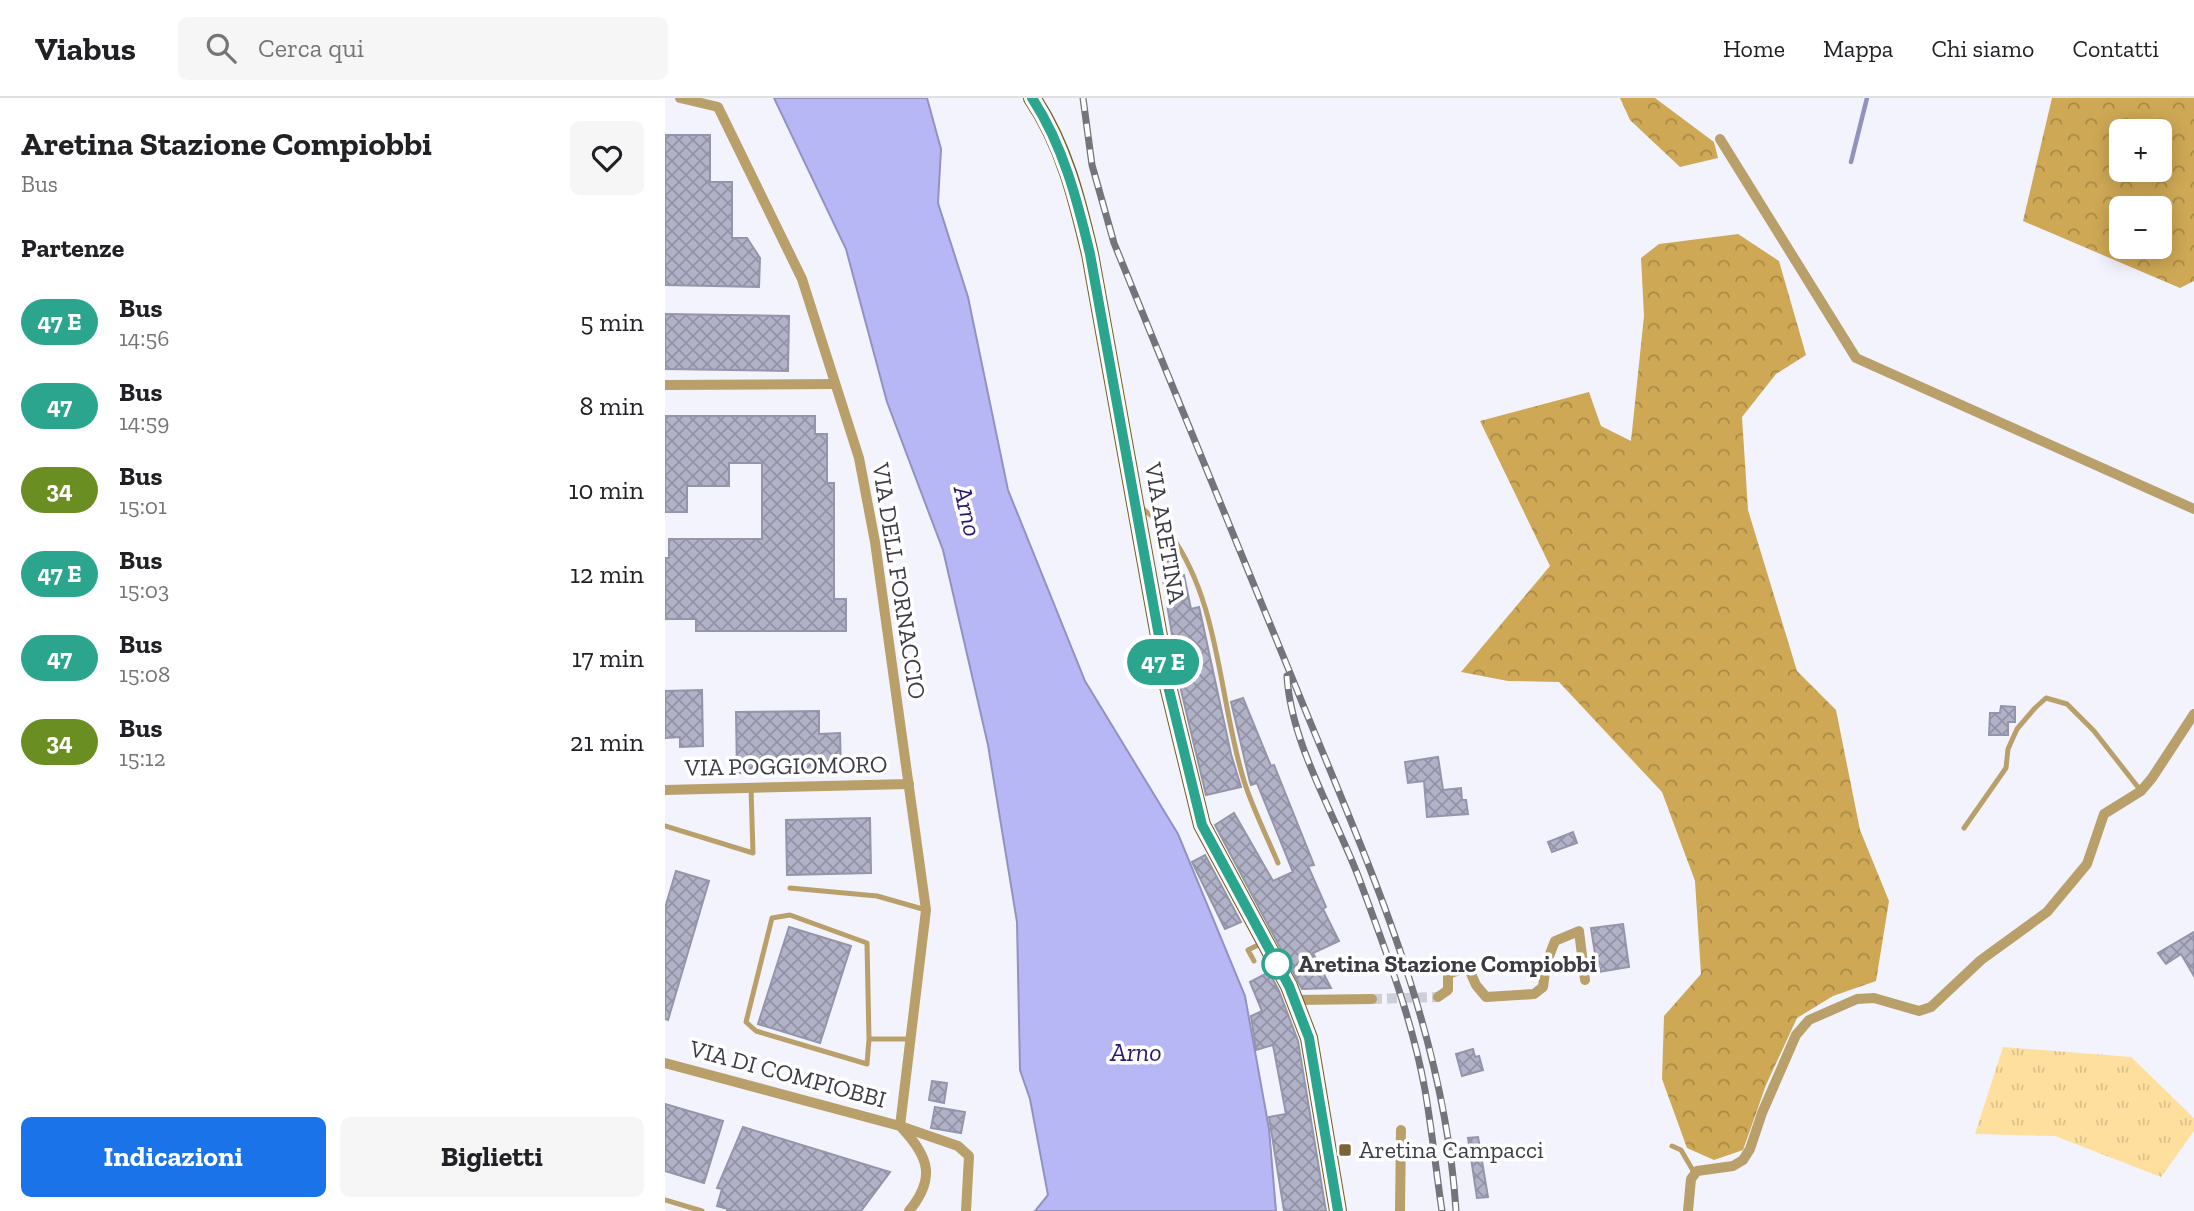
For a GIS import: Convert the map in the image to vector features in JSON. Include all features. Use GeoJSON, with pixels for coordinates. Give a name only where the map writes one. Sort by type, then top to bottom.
{"type":"FeatureCollection","features":[{"type":"Feature","properties":{"kind":"main road","name":"VIA ARETINA"},"geometry":{"type":"LineString","coordinates":[[1032,98],[1058,146],[1075,192],[1090,254],[1168,686],[1203,838],[1265,941],[1296,1000],[1309,1038],[1338,1211]]}},
{"type":"Feature","properties":{"kind":"street","name":"VIA DELL FORNACCIO"},"geometry":{"type":"LineString","coordinates":[[680,98],[718,107],[802,279],[859,458],[875,542],[926,910],[900,1126]]}},
{"type":"Feature","properties":{"kind":"street"},"geometry":{"type":"LineString","coordinates":[[1720,139],[1856,358],[2194,509]]}},
{"type":"Feature","properties":{"kind":"street"},"geometry":{"type":"LineString","coordinates":[[665,385],[835,384]]}},
{"type":"Feature","properties":{"kind":"street"},"geometry":{"type":"LineString","coordinates":[[1688,1211],[1691,1179],[1697,1171],[1733,1166],[1743,1160],[1750,1149],[1795,1035],[1809,1020],[1857,999],[1874,998],[1919,1011],[1931,1007],[1981,960],[2047,912],[2087,864],[2104,814],[2141,791],[2194,714]]}},
{"type":"Feature","properties":{"kind":"street","name":"VIA POGGIOMORO"},"geometry":{"type":"LineString","coordinates":[[665,790],[909,784]]}},
{"type":"Feature","properties":{"kind":"street"},"geometry":{"type":"LineString","coordinates":[[1438,998],[1448,990],[1448,974],[1468,967],[1476,985],[1486,997],[1534,994],[1543,988],[1545,964],[1555,941],[1579,931],[1585,980]]}},
{"type":"Feature","properties":{"kind":"street"},"geometry":{"type":"LineString","coordinates":[[1296,1000],[1372,999]]}},
{"type":"Feature","properties":{"kind":"street","name":"VIA DI COMPIOBBI"},"geometry":{"type":"LineString","coordinates":[[665,1063],[900,1126],[958,1146],[969,1156],[967,1211]]}},
{"type":"Feature","properties":{"kind":"street","name":"VIA DI COMPIOBBI"},"geometry":{"type":"LineString","coordinates":[[900,1126],[918,1146],[926,1169],[922,1195],[909,1211]]}},
{"type":"Feature","properties":{"kind":"street"},"geometry":{"type":"LineString","coordinates":[[1400,1211],[1401,1130]]}},
{"type":"Feature","properties":{"kind":"lane"},"geometry":{"type":"LineString","coordinates":[[1134,502],[1169,533],[1191,570],[1211,626],[1245,784],[1278,863]]}},
{"type":"Feature","properties":{"kind":"lane"},"geometry":{"type":"LineString","coordinates":[[1964,828],[2006,768],[2008,749],[2017,729],[2046,698],[2067,704],[2094,730],[2141,791]]}},
{"type":"Feature","properties":{"kind":"lane"},"geometry":{"type":"LineString","coordinates":[[665,826],[753,853],[751,788]]}},
{"type":"Feature","properties":{"kind":"lane"},"geometry":{"type":"LineString","coordinates":[[790,888],[877,896],[926,910]]}},
{"type":"Feature","properties":{"kind":"lane"},"geometry":{"type":"LineString","coordinates":[[790,915],[867,943],[869,1039],[867,1064],[756,1031],[745,1022],[772,918],[790,915]]}},
{"type":"Feature","properties":{"kind":"lane"},"geometry":{"type":"LineString","coordinates":[[1254,961],[1248,950],[1265,941]]}},
{"type":"Feature","properties":{"kind":"lane"},"geometry":{"type":"LineString","coordinates":[[869,1039],[910,1039]]}},
{"type":"Feature","properties":{"kind":"lane"},"geometry":{"type":"LineString","coordinates":[[1672,1146],[1681,1150],[1695,1174]]}},
{"type":"Feature","properties":{"kind":"lane"},"geometry":{"type":"LineString","coordinates":[[665,1200],[702,1211]]}},
{"type":"Feature","properties":{"kind":"green space"},"geometry":{"type":"Polygon","coordinates":[[[1620,98],[1655,98],[1714,142],[1718,158],[1680,167],[1630,120],[1620,98]]]}},
{"type":"Feature","properties":{"kind":"green space"},"geometry":{"type":"Polygon","coordinates":[[[2052,98],[2194,98],[2194,281],[2180,288],[2112,259],[2172,259],[2172,196],[2109,196],[2109,258],[2023,221],[2052,98]]]}},
{"type":"Feature","properties":{"kind":"green space"},"geometry":{"type":"Polygon","coordinates":[[[1738,234],[1779,261],[1806,355],[1776,374],[1742,417],[1748,510],[1797,671],[1836,710],[1860,830],[1889,901],[1876,981],[1833,996],[1797,1018],[1766,1085],[1743,1150],[1714,1160],[1687,1148],[1662,1079],[1664,1016],[1701,974],[1695,881],[1662,792],[1559,682],[1508,681],[1461,672],[1550,566],[1480,421],[1589,392],[1601,426],[1631,441],[1644,316],[1641,258],[1659,244],[1738,234]]]}},
{"type":"Feature","properties":{"kind":"green space"},"geometry":{"type":"Polygon","coordinates":[[[2003,1047],[2131,1057],[2194,1118],[2194,1131],[2161,1177],[2055,1136],[1975,1134],[2003,1047]]]}},
{"type":"Feature","properties":{"kind":"water","name":"Arno"},"geometry":{"type":"Polygon","coordinates":[[[774,98],[927,98],[941,149],[938,203],[968,297],[1008,490],[1085,681],[1178,834],[1245,996],[1269,1129],[1276,1211],[1035,1211],[1048,1195],[1030,1099],[1020,1070],[1017,922],[988,745],[943,550],[887,402],[846,249],[774,98]]]}},
{"type":"Feature","properties":{"kind":"building"},"geometry":{"type":"Polygon","coordinates":[[[665,135],[710,135],[710,182],[732,182],[732,238],[747,238],[760,258],[759,287],[665,285],[665,135]]]}},
{"type":"Feature","properties":{"kind":"building"},"geometry":{"type":"Polygon","coordinates":[[[665,314],[789,316],[788,371],[665,369],[665,314]]]}},
{"type":"Feature","properties":{"kind":"building"},"geometry":{"type":"Polygon","coordinates":[[[665,416],[815,416],[815,434],[827,434],[827,483],[834,483],[834,599],[846,599],[846,631],[696,631],[696,619],[665,619],[665,558],[669,558],[669,539],[762,539],[762,463],[729,463],[729,486],[687,486],[687,512],[665,512],[665,416]]]}},
{"type":"Feature","properties":{"kind":"building"},"geometry":{"type":"Polygon","coordinates":[[[1171,553],[1175,576],[1184,575],[1191,609],[1199,607],[1231,754],[1241,787],[1206,795],[1181,690],[1159,555],[1171,553]]]}},
{"type":"Feature","properties":{"kind":"building"},"geometry":{"type":"Polygon","coordinates":[[[702,690],[703,746],[680,747],[680,737],[665,738],[665,691],[702,690]]]}},
{"type":"Feature","properties":{"kind":"building"},"geometry":{"type":"Polygon","coordinates":[[[1243,698],[1271,766],[1274,765],[1314,865],[1308,866],[1326,907],[1323,909],[1339,941],[1313,953],[1331,988],[1302,989],[1215,825],[1234,813],[1273,881],[1293,872],[1257,783],[1251,785],[1250,782],[1231,702],[1243,698]]]}},
{"type":"Feature","properties":{"kind":"building"},"geometry":{"type":"Polygon","coordinates":[[[2001,706],[2015,707],[2015,722],[2008,722],[2008,735],[1989,735],[1990,713],[2000,713],[2001,706]]]}},
{"type":"Feature","properties":{"kind":"building"},"geometry":{"type":"Polygon","coordinates":[[[819,711],[819,734],[840,733],[841,771],[737,773],[736,712],[819,711]]]}},
{"type":"Feature","properties":{"kind":"building"},"geometry":{"type":"Polygon","coordinates":[[[1438,757],[1443,790],[1461,788],[1462,800],[1466,800],[1468,814],[1427,817],[1424,781],[1408,783],[1405,762],[1438,757]]]}},
{"type":"Feature","properties":{"kind":"building"},"geometry":{"type":"Polygon","coordinates":[[[870,818],[871,873],[787,875],[786,820],[870,818]]]}},
{"type":"Feature","properties":{"kind":"building"},"geometry":{"type":"Polygon","coordinates":[[[1573,832],[1577,843],[1552,852],[1548,842],[1573,832]]]}},
{"type":"Feature","properties":{"kind":"building"},"geometry":{"type":"Polygon","coordinates":[[[1205,855],[1241,922],[1225,929],[1192,862],[1205,855]]]}},
{"type":"Feature","properties":{"kind":"building"},"geometry":{"type":"Polygon","coordinates":[[[676,871],[709,881],[668,1020],[665,1019],[665,908],[676,871]]]}},
{"type":"Feature","properties":{"kind":"building"},"geometry":{"type":"Polygon","coordinates":[[[1623,924],[1629,967],[1598,972],[1591,928],[1623,924]]]}},
{"type":"Feature","properties":{"kind":"building"},"geometry":{"type":"Polygon","coordinates":[[[789,927],[851,946],[820,1043],[758,1024],[789,927]]]}},
{"type":"Feature","properties":{"kind":"building"},"geometry":{"type":"Polygon","coordinates":[[[2194,932],[2194,976],[2181,954],[2166,964],[2158,953],[2194,932]]]}},
{"type":"Feature","properties":{"kind":"building"},"geometry":{"type":"Polygon","coordinates":[[[1269,972],[1298,1041],[1326,1211],[1284,1211],[1269,1117],[1286,1114],[1273,1045],[1256,1050],[1251,1016],[1262,1011],[1250,982],[1269,972]]]}},
{"type":"Feature","properties":{"kind":"building"},"geometry":{"type":"Polygon","coordinates":[[[1473,1049],[1475,1057],[1479,1056],[1483,1070],[1462,1076],[1456,1054],[1473,1049]]]}},
{"type":"Feature","properties":{"kind":"building"},"geometry":{"type":"Polygon","coordinates":[[[932,1081],[947,1083],[944,1103],[929,1100],[932,1081]]]}},
{"type":"Feature","properties":{"kind":"building"},"geometry":{"type":"Polygon","coordinates":[[[665,1104],[723,1121],[704,1183],[665,1171],[665,1104]]]}},
{"type":"Feature","properties":{"kind":"building"},"geometry":{"type":"Polygon","coordinates":[[[935,1107],[965,1112],[961,1133],[931,1128],[935,1107]]]}},
{"type":"Feature","properties":{"kind":"building"},"geometry":{"type":"Polygon","coordinates":[[[743,1127],[890,1172],[861,1211],[727,1211],[728,1209],[717,1206],[722,1189],[717,1188],[743,1127]]]}},
{"type":"Feature","properties":{"kind":"building"},"geometry":{"type":"Polygon","coordinates":[[[1478,1137],[1488,1197],[1477,1198],[1468,1138],[1478,1137]]]}},
{"type":"Feature","properties":{"kind":"waterway"},"geometry":{"type":"LineString","coordinates":[[1851,162],[1867,98]]}},
{"type":"Feature","properties":{"kind":"tunnel"},"geometry":{"type":"LineString","coordinates":[[1372,999],[1438,997]]}},
{"type":"Feature","properties":{"kind":"railway"},"geometry":{"type":"LineString","coordinates":[[1083,98],[1092,165],[1114,243],[1379,891],[1401,954],[1437,1080],[1449,1145],[1456,1211]]}},
{"type":"Feature","properties":{"kind":"railway"},"geometry":{"type":"LineString","coordinates":[[1287,676],[1290,702],[1306,754],[1360,881],[1405,1010],[1425,1090],[1442,1211]]}},
{"type":"Feature","properties":{"kind":"bus line"},"geometry":{"type":"LineString","coordinates":[[1032,98],[1058,146],[1075,192],[1090,254],[1168,686],[1202,825],[1296,1000],[1309,1038],[1338,1211]]}},
{"type":"Feature","properties":{"kind":"place","name":"Aretina Stazione Compiobbi"},"geometry":{"type":"Point","coordinates":[1277,964]}},
{"type":"Feature","properties":{"kind":"place","name":"Aretina Campacci"},"geometry":{"type":"Point","coordinates":[1345,1150]}}]}
